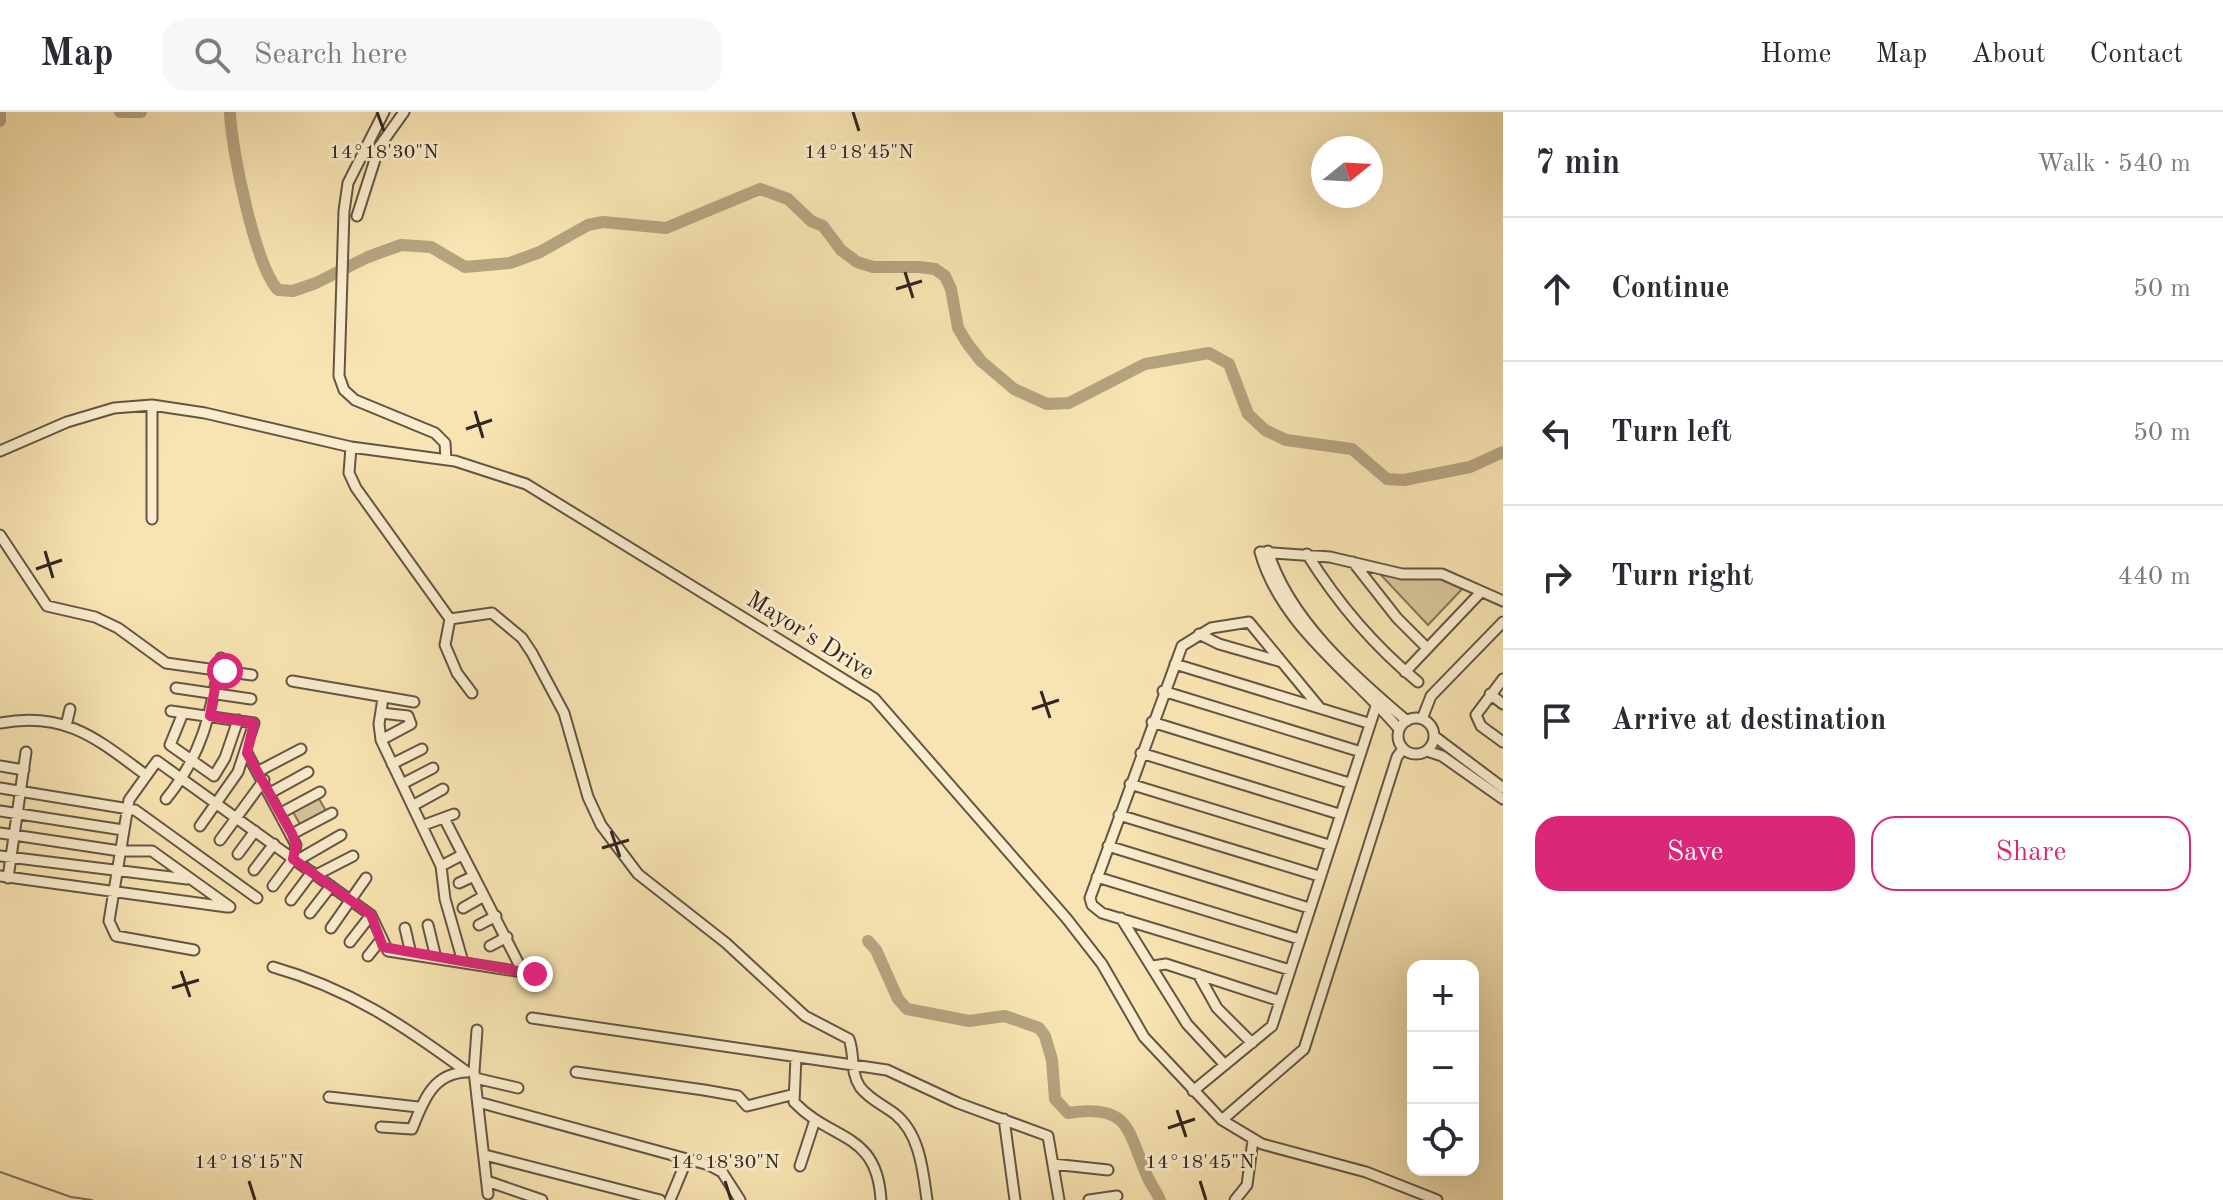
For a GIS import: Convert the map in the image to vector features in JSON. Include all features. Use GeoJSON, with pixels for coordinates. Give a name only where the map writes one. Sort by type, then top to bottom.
{"type":"FeatureCollection","features":[{"type":"Feature","properties":{"kind":"street"},"geometry":{"type":"LineString","coordinates":[[384,112],[348,183],[337,362],[344,390],[355,400],[435,433],[445,443],[446,459]]}},
{"type":"Feature","properties":{"kind":"street"},"geometry":{"type":"LineString","coordinates":[[357,216],[379,147],[404,112]]}},
{"type":"Feature","properties":{"kind":"street"},"geometry":{"type":"LineString","coordinates":[[152,405],[152,519]]}},
{"type":"Feature","properties":{"kind":"street","name":"Mayor's Drive"},"geometry":{"type":"LineString","coordinates":[[0,451],[67,422],[114,408],[152,405],[205,413],[351,447],[446,459],[506,475],[526,484],[865,690],[1067,919],[1102,964],[1144,1037],[1222,1120],[1253,1140],[1292,1154],[1366,1172],[1437,1200]]}},
{"type":"Feature","properties":{"kind":"street"},"geometry":{"type":"LineString","coordinates":[[351,447],[349,473],[356,488],[450,619],[445,645],[457,673],[472,693]]}},
{"type":"Feature","properties":{"kind":"street"},"geometry":{"type":"LineString","coordinates":[[0,535],[47,606],[107,622],[166,663],[252,675]]}},
{"type":"Feature","properties":{"kind":"street"},"geometry":{"type":"LineString","coordinates":[[1503,601],[1442,574],[1402,574],[1307,554],[1268,551],[1290,597],[1399,729],[1403,749],[1416,754],[1427,751],[1442,756],[1503,799]]}},
{"type":"Feature","properties":{"kind":"street"},"geometry":{"type":"LineString","coordinates":[[1307,554],[1330,590],[1405,672],[1418,682]]}},
{"type":"Feature","properties":{"kind":"street"},"geometry":{"type":"LineString","coordinates":[[1353,562],[1397,618],[1427,648]]}},
{"type":"Feature","properties":{"kind":"street"},"geometry":{"type":"LineString","coordinates":[[1405,672],[1481,592]]}},
{"type":"Feature","properties":{"kind":"street"},"geometry":{"type":"LineString","coordinates":[[450,619],[484,611],[492,613],[522,638],[564,713],[588,797],[619,851],[638,874],[726,943],[805,1016],[849,1039],[851,1063],[860,1086],[898,1116],[913,1137],[923,1165],[927,1200]]}},
{"type":"Feature","properties":{"kind":"street"},"geometry":{"type":"LineString","coordinates":[[1290,970],[1121,918],[1092,905],[1090,898],[1163,691],[1182,646],[1211,628],[1249,622],[1320,708]]}},
{"type":"Feature","properties":{"kind":"street"},"geometry":{"type":"LineString","coordinates":[[1422,719],[1431,696],[1503,622]]}},
{"type":"Feature","properties":{"kind":"street"},"geometry":{"type":"LineString","coordinates":[[1199,634],[1282,662]]}},
{"type":"Feature","properties":{"kind":"street"},"geometry":{"type":"LineString","coordinates":[[166,799],[183,779],[210,716],[221,658]]}},
{"type":"Feature","properties":{"kind":"street"},"geometry":{"type":"LineString","coordinates":[[1175,664],[1368,723]]}},
{"type":"Feature","properties":{"kind":"street"},"geometry":{"type":"LineString","coordinates":[[1503,679],[1477,711],[1476,719],[1503,742]]}},
{"type":"Feature","properties":{"kind":"street"},"geometry":{"type":"LineString","coordinates":[[292,681],[414,702]]}},
{"type":"Feature","properties":{"kind":"street"},"geometry":{"type":"LineString","coordinates":[[176,688],[251,699]]}},
{"type":"Feature","properties":{"kind":"street"},"geometry":{"type":"LineString","coordinates":[[1163,691],[1358,751]]}},
{"type":"Feature","properties":{"kind":"street"},"geometry":{"type":"LineString","coordinates":[[1490,694],[1503,704]]}},
{"type":"Feature","properties":{"kind":"street"},"geometry":{"type":"LineString","coordinates":[[383,698],[381,740],[441,866],[445,899],[463,962]]}},
{"type":"Feature","properties":{"kind":"street"},"geometry":{"type":"LineString","coordinates":[[1193,1091],[1272,1026],[1376,700]]}},
{"type":"Feature","properties":{"kind":"street"},"geometry":{"type":"LineString","coordinates":[[1376,700],[1407,721]]}},
{"type":"Feature","properties":{"kind":"street"},"geometry":{"type":"LineString","coordinates":[[66,726],[70,709]]}},
{"type":"Feature","properties":{"kind":"street"},"geometry":{"type":"LineString","coordinates":[[171,711],[254,723],[247,753],[218,803],[200,826]]}},
{"type":"Feature","properties":{"kind":"street"},"geometry":{"type":"LineString","coordinates":[[183,713],[170,745],[212,776],[217,775],[238,720]]}},
{"type":"Feature","properties":{"kind":"street"},"geometry":{"type":"LineString","coordinates":[[381,713],[408,716],[411,724],[381,740]]}},
{"type":"Feature","properties":{"kind":"street"},"geometry":{"type":"LineString","coordinates":[[1399,729],[1407,721],[1422,719],[1431,726],[1434,736],[1503,788]]}},
{"type":"Feature","properties":{"kind":"street"},"geometry":{"type":"LineString","coordinates":[[0,723],[17,720],[87,732],[146,775]]}},
{"type":"Feature","properties":{"kind":"street"},"geometry":{"type":"LineString","coordinates":[[1152,722],[1349,783]]}},
{"type":"Feature","properties":{"kind":"street"},"geometry":{"type":"LineString","coordinates":[[1427,751],[1434,736]]}},
{"type":"Feature","properties":{"kind":"street"},"geometry":{"type":"LineString","coordinates":[[220,840],[262,776],[301,749]]}},
{"type":"Feature","properties":{"kind":"street"},"geometry":{"type":"LineString","coordinates":[[392,764],[422,749]]}},
{"type":"Feature","properties":{"kind":"street"},"geometry":{"type":"LineString","coordinates":[[1222,1120],[1304,1049],[1397,757],[1403,749]]}},
{"type":"Feature","properties":{"kind":"street"},"geometry":{"type":"LineString","coordinates":[[0,833],[14,836],[120,851],[156,852],[189,880],[230,907],[4,877],[5,857],[14,836],[18,814],[26,752]]}},
{"type":"Feature","properties":{"kind":"street"},"geometry":{"type":"LineString","coordinates":[[247,753],[292,834],[296,845],[295,860]]}},
{"type":"Feature","properties":{"kind":"street"},"geometry":{"type":"LineString","coordinates":[[1141,753],[1339,814]]}},
{"type":"Feature","properties":{"kind":"street"},"geometry":{"type":"LineString","coordinates":[[194,950],[116,936],[109,921],[127,808],[157,761],[371,915],[380,941],[388,951],[535,974]]}},
{"type":"Feature","properties":{"kind":"street"},"geometry":{"type":"LineString","coordinates":[[0,766],[24,770]]}},
{"type":"Feature","properties":{"kind":"street"},"geometry":{"type":"LineString","coordinates":[[402,784],[433,768]]}},
{"type":"Feature","properties":{"kind":"street"},"geometry":{"type":"LineString","coordinates":[[270,793],[308,772]]}},
{"type":"Feature","properties":{"kind":"street"},"geometry":{"type":"LineString","coordinates":[[1130,784],[1329,845]]}},
{"type":"Feature","properties":{"kind":"street"},"geometry":{"type":"LineString","coordinates":[[0,788],[135,810],[257,898]]}},
{"type":"Feature","properties":{"kind":"street"},"geometry":{"type":"LineString","coordinates":[[414,805],[443,789]]}},
{"type":"Feature","properties":{"kind":"street"},"geometry":{"type":"LineString","coordinates":[[281,813],[320,792]]}},
{"type":"Feature","properties":{"kind":"street"},"geometry":{"type":"LineString","coordinates":[[0,811],[123,830]]}},
{"type":"Feature","properties":{"kind":"street"},"geometry":{"type":"LineString","coordinates":[[292,834],[332,813]]}},
{"type":"Feature","properties":{"kind":"street"},"geometry":{"type":"LineString","coordinates":[[1119,815],[1319,876]]}},
{"type":"Feature","properties":{"kind":"street"},"geometry":{"type":"LineString","coordinates":[[424,825],[449,816],[462,855],[523,972]]}},
{"type":"Feature","properties":{"kind":"street"},"geometry":{"type":"LineString","coordinates":[[238,854],[255,831]]}},
{"type":"Feature","properties":{"kind":"street"},"geometry":{"type":"LineString","coordinates":[[273,886],[295,860],[341,835]]}},
{"type":"Feature","properties":{"kind":"street"},"geometry":{"type":"LineString","coordinates":[[254,870],[274,844]]}},
{"type":"Feature","properties":{"kind":"street"},"geometry":{"type":"LineString","coordinates":[[1108,846],[1309,908]]}},
{"type":"Feature","properties":{"kind":"street"},"geometry":{"type":"LineString","coordinates":[[441,866],[462,855]]}},
{"type":"Feature","properties":{"kind":"street"},"geometry":{"type":"LineString","coordinates":[[291,900],[314,874],[353,856]]}},
{"type":"Feature","properties":{"kind":"street"},"geometry":{"type":"LineString","coordinates":[[5,857],[189,880]]}},
{"type":"Feature","properties":{"kind":"street"},"geometry":{"type":"LineString","coordinates":[[459,883],[474,876]]}},
{"type":"Feature","properties":{"kind":"street"},"geometry":{"type":"LineString","coordinates":[[1097,877],[1299,939]]}},
{"type":"Feature","properties":{"kind":"street"},"geometry":{"type":"LineString","coordinates":[[331,928],[366,878]]}},
{"type":"Feature","properties":{"kind":"street"},"geometry":{"type":"LineString","coordinates":[[310,913],[331,886]]}},
{"type":"Feature","properties":{"kind":"street"},"geometry":{"type":"LineString","coordinates":[[463,908],[484,896]]}},
{"type":"Feature","properties":{"kind":"street"},"geometry":{"type":"LineString","coordinates":[[350,942],[371,915]]}},
{"type":"Feature","properties":{"kind":"street"},"geometry":{"type":"LineString","coordinates":[[479,925],[496,916]]}},
{"type":"Feature","properties":{"kind":"street"},"geometry":{"type":"LineString","coordinates":[[1121,918],[1187,1024],[1225,1065]]}},
{"type":"Feature","properties":{"kind":"street"},"geometry":{"type":"LineString","coordinates":[[428,925],[436,958]]}},
{"type":"Feature","properties":{"kind":"street"},"geometry":{"type":"LineString","coordinates":[[405,928],[411,954]]}},
{"type":"Feature","properties":{"kind":"street"},"geometry":{"type":"LineString","coordinates":[[490,946],[507,937]]}},
{"type":"Feature","properties":{"kind":"street"},"geometry":{"type":"LineString","coordinates":[[368,956],[380,941]]}},
{"type":"Feature","properties":{"kind":"street"},"geometry":{"type":"LineString","coordinates":[[1153,966],[1166,964],[1280,1001]]}},
{"type":"Feature","properties":{"kind":"street"},"geometry":{"type":"LineString","coordinates":[[273,967],[346,993],[403,1025],[472,1074]]}},
{"type":"Feature","properties":{"kind":"street"},"geometry":{"type":"LineString","coordinates":[[1198,974],[1217,1008],[1252,1043]]}},
{"type":"Feature","properties":{"kind":"street"},"geometry":{"type":"LineString","coordinates":[[532,1018],[887,1070],[958,1103],[1048,1136],[1059,1200]]}},
{"type":"Feature","properties":{"kind":"street"},"geometry":{"type":"LineString","coordinates":[[477,1030],[472,1074],[488,1194]]}},
{"type":"Feature","properties":{"kind":"street"},"geometry":{"type":"LineString","coordinates":[[796,1057],[791,1095],[794,1102],[815,1120],[848,1136],[868,1153],[878,1176],[881,1200]]}},
{"type":"Feature","properties":{"kind":"street"},"geometry":{"type":"LineString","coordinates":[[576,1072],[738,1096],[747,1106],[791,1095]]}},
{"type":"Feature","properties":{"kind":"street"},"geometry":{"type":"LineString","coordinates":[[381,1127],[412,1129],[418,1107],[433,1087],[450,1073],[472,1074],[518,1088]]}},
{"type":"Feature","properties":{"kind":"street"},"geometry":{"type":"LineString","coordinates":[[329,1097],[418,1107]]}},
{"type":"Feature","properties":{"kind":"street"},"geometry":{"type":"LineString","coordinates":[[478,1102],[687,1159],[722,1172],[740,1200]]}},
{"type":"Feature","properties":{"kind":"street"},"geometry":{"type":"LineString","coordinates":[[1004,1119],[1015,1200]]}},
{"type":"Feature","properties":{"kind":"street"},"geometry":{"type":"LineString","coordinates":[[800,1166],[815,1120]]}},
{"type":"Feature","properties":{"kind":"street"},"geometry":{"type":"LineString","coordinates":[[1235,1200],[1247,1185],[1253,1140]]}},
{"type":"Feature","properties":{"kind":"street"},"geometry":{"type":"LineString","coordinates":[[485,1155],[660,1200]]}},
{"type":"Feature","properties":{"kind":"street"},"geometry":{"type":"LineString","coordinates":[[670,1200],[687,1159]]}},
{"type":"Feature","properties":{"kind":"street"},"geometry":{"type":"LineString","coordinates":[[1053,1164],[1108,1170]]}},
{"type":"Feature","properties":{"kind":"street"},"geometry":{"type":"LineString","coordinates":[[487,1181],[542,1200]]}},
{"type":"Feature","properties":{"kind":"street"},"geometry":{"type":"LineString","coordinates":[[1089,1200],[1117,1196]]}},
{"type":"Feature","properties":{"kind":"shaded area"},"geometry":{"type":"Polygon","coordinates":[[[1379,573],[1416,579],[1441,576],[1464,587],[1428,625],[1379,573]]]}},
{"type":"Feature","properties":{"kind":"shaded area"},"geometry":{"type":"Polygon","coordinates":[[[318,797],[326,811],[301,826],[293,812],[318,797]]]}},
{"type":"Feature","properties":{"kind":"waterway"},"geometry":{"type":"LineString","coordinates":[[0,112],[0,121]]}},
{"type":"Feature","properties":{"kind":"waterway"},"geometry":{"type":"LineString","coordinates":[[120,112],[141,112]]}},
{"type":"Feature","properties":{"kind":"waterway"},"geometry":{"type":"LineString","coordinates":[[230,112],[240,178],[253,232],[269,277],[278,290],[293,291],[316,283],[368,257],[401,245],[431,247],[465,267],[510,263],[540,252],[588,225],[603,222],[666,228],[760,189],[788,199],[811,221],[823,226],[841,250],[857,262],[873,267],[935,269],[945,276],[951,289],[958,328],[981,361],[1014,389],[1047,404],[1069,403],[1145,364],[1209,353],[1229,364],[1248,414],[1265,430],[1286,440],[1352,449],[1387,479],[1404,480],[1470,467],[1503,452]]}},
{"type":"Feature","properties":{"kind":"waterway"},"geometry":{"type":"LineString","coordinates":[[868,941],[876,950],[898,999],[907,1009],[969,1021],[1005,1016],[1039,1028],[1045,1036],[1052,1060],[1055,1099],[1068,1113],[1104,1112],[1124,1124],[1160,1200]]}},
{"type":"Feature","properties":{"kind":"waterway"},"geometry":{"type":"LineString","coordinates":[[0,1172],[71,1197],[92,1200]]}},
{"type":"Feature","properties":{"kind":"route"},"geometry":{"type":"LineString","coordinates":[[225,671],[218,671],[210,716],[254,723],[247,753],[292,834],[296,845],[293,859],[371,915],[383,947],[388,951],[535,974]]}}]}
